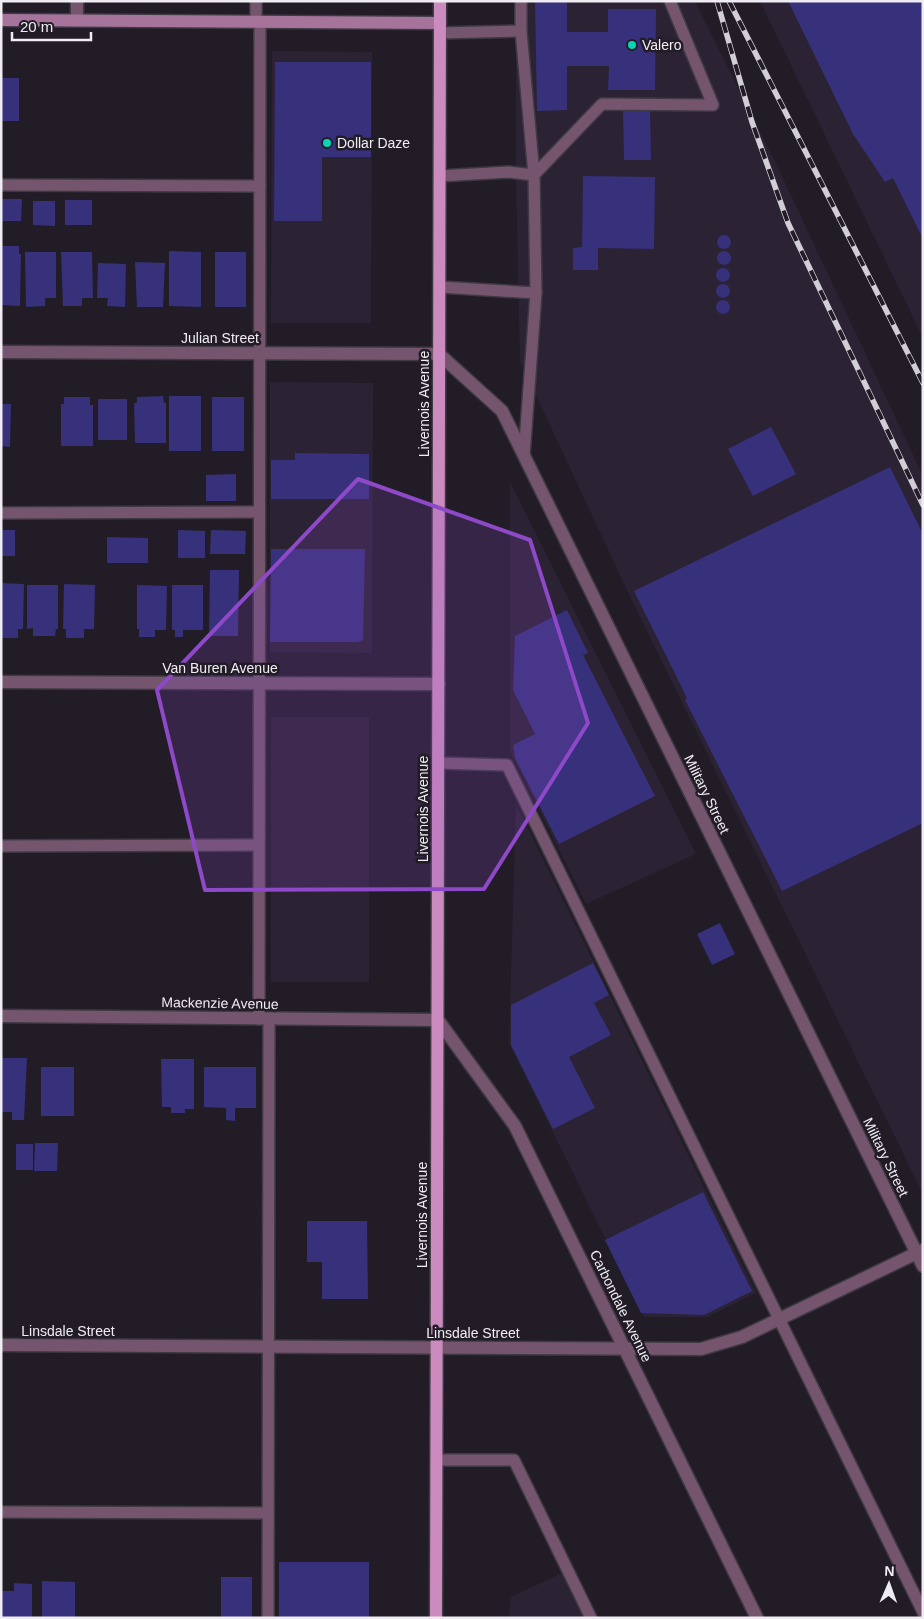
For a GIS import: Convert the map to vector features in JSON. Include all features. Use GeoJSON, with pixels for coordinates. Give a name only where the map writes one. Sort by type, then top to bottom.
{"type":"FeatureCollection","features":[{"type":"Feature","properties":{"kind":"main road","name":"Livernois Avenue"},"geometry":{"type":"LineString","coordinates":[[436,1618],[440,1]]}},
{"type":"Feature","properties":{"kind":"street"},"geometry":{"type":"LineString","coordinates":[[77,1],[77,20]]}},
{"type":"Feature","properties":{"kind":"street"},"geometry":{"type":"LineString","coordinates":[[1,20],[258,21],[440,28]]}},
{"type":"Feature","properties":{"kind":"street","name":"Julian Street"},"geometry":{"type":"LineString","coordinates":[[1,352],[439,354]]}},
{"type":"Feature","properties":{"kind":"street","name":"Military Street"},"geometry":{"type":"LineString","coordinates":[[439,354],[502,411],[920,1252],[923,1266]]}},
{"type":"Feature","properties":{"kind":"street","name":"Van Buren Avenue"},"geometry":{"type":"LineString","coordinates":[[1,682],[439,684]]}},
{"type":"Feature","properties":{"kind":"street","name":"Mackenzie Avenue"},"geometry":{"type":"LineString","coordinates":[[1,1016],[438,1020]]}},
{"type":"Feature","properties":{"kind":"street","name":"Carbondale Avenue"},"geometry":{"type":"LineString","coordinates":[[438,1020],[515,1126],[757,1618]]}},
{"type":"Feature","properties":{"kind":"street","name":"Linsdale Street"},"geometry":{"type":"LineString","coordinates":[[1,1346],[701,1349],[742,1337],[920,1252]]}},
{"type":"Feature","properties":{"kind":"lane"},"geometry":{"type":"LineString","coordinates":[[256,1],[258,21],[260,186],[258,845],[264,1019],[268,1347],[268,1618]]}},
{"type":"Feature","properties":{"kind":"lane"},"geometry":{"type":"LineString","coordinates":[[520,1],[534,175],[536,292],[524,456]]}},
{"type":"Feature","properties":{"kind":"lane"},"geometry":{"type":"LineString","coordinates":[[534,175],[602,104],[713,105],[670,1]]}},
{"type":"Feature","properties":{"kind":"lane"},"geometry":{"type":"LineString","coordinates":[[440,28],[521,31]]}},
{"type":"Feature","properties":{"kind":"lane"},"geometry":{"type":"LineString","coordinates":[[440,176],[508,172],[534,175]]}},
{"type":"Feature","properties":{"kind":"lane"},"geometry":{"type":"LineString","coordinates":[[1,185],[260,186]]}},
{"type":"Feature","properties":{"kind":"lane"},"geometry":{"type":"LineString","coordinates":[[440,286],[536,292]]}},
{"type":"Feature","properties":{"kind":"lane"},"geometry":{"type":"LineString","coordinates":[[1,513],[258,512]]}},
{"type":"Feature","properties":{"kind":"lane"},"geometry":{"type":"LineString","coordinates":[[438,763],[507,765],[923,1612]]}},
{"type":"Feature","properties":{"kind":"lane"},"geometry":{"type":"LineString","coordinates":[[1,846],[258,845]]}},
{"type":"Feature","properties":{"kind":"lane"},"geometry":{"type":"LineString","coordinates":[[437,1460],[514,1460],[591,1618]]}},
{"type":"Feature","properties":{"kind":"lane"},"geometry":{"type":"LineString","coordinates":[[1,1512],[268,1513]]}},
{"type":"Feature","properties":{"kind":"highlighted area"},"geometry":{"type":"Polygon","coordinates":[[[358,479],[530,540],[588,723],[484,889],[205,890],[157,690],[358,479]]]}},
{"type":"Feature","properties":{"kind":"shaded area"},"geometry":{"type":"Polygon","coordinates":[[[516,1],[695,1],[779,170],[923,476],[923,1194],[626,588],[520,361],[516,174],[516,1]]]}},
{"type":"Feature","properties":{"kind":"shaded area"},"geometry":{"type":"Polygon","coordinates":[[[760,1],[923,1],[923,338],[760,1]]]}},
{"type":"Feature","properties":{"kind":"shaded area"},"geometry":{"type":"Polygon","coordinates":[[[272,51],[372,52],[371,323],[271,323],[272,51]]]}},
{"type":"Feature","properties":{"kind":"shaded area"},"geometry":{"type":"Polygon","coordinates":[[[270,382],[373,383],[372,653],[270,652],[270,382]]]}},
{"type":"Feature","properties":{"kind":"shaded area"},"geometry":{"type":"Polygon","coordinates":[[[510,482],[696,854],[586,904],[510,751],[510,482]]]}},
{"type":"Feature","properties":{"kind":"shaded area"},"geometry":{"type":"Polygon","coordinates":[[[271,717],[369,717],[369,982],[271,982],[271,717]]]}},
{"type":"Feature","properties":{"kind":"shaded area"},"geometry":{"type":"Polygon","coordinates":[[[516,804],[756,1293],[707,1317],[644,1317],[509,1043],[516,804]]]}},
{"type":"Feature","properties":{"kind":"shaded area"},"geometry":{"type":"Polygon","coordinates":[[[564,1572],[587,1618],[509,1618],[511,1597],[564,1572]]]}},
{"type":"Feature","properties":{"kind":"building"},"geometry":{"type":"Polygon","coordinates":[[[535,1],[567,1],[567,32],[608,32],[608,9],[656,9],[655,90],[608,90],[609,66],[567,66],[567,110],[537,111],[535,1]]]}},
{"type":"Feature","properties":{"kind":"building"},"geometry":{"type":"Polygon","coordinates":[[[788,1],[923,1],[923,239],[893,178],[885,182],[853,134],[788,1]]]}},
{"type":"Feature","properties":{"kind":"building"},"geometry":{"type":"Polygon","coordinates":[[[275,62],[371,62],[371,157],[322,157],[322,221],[274,221],[275,62]]]}},
{"type":"Feature","properties":{"kind":"building"},"geometry":{"type":"Polygon","coordinates":[[[1,78],[19,78],[19,121],[1,121],[1,78]]]}},
{"type":"Feature","properties":{"kind":"building"},"geometry":{"type":"Polygon","coordinates":[[[623,108],[650,108],[651,160],[624,160],[623,108]]]}},
{"type":"Feature","properties":{"kind":"building"},"geometry":{"type":"Polygon","coordinates":[[[583,176],[655,177],[654,249],[598,248],[598,270],[573,270],[573,248],[582,247],[583,176]]]}},
{"type":"Feature","properties":{"kind":"building"},"geometry":{"type":"Polygon","coordinates":[[[1,199],[22,199],[21,221],[1,221],[1,199]]]}},
{"type":"Feature","properties":{"kind":"building"},"geometry":{"type":"Polygon","coordinates":[[[65,200],[92,200],[92,225],[65,225],[65,200]]]}},
{"type":"Feature","properties":{"kind":"building"},"geometry":{"type":"Polygon","coordinates":[[[33,201],[55,201],[55,226],[33,225],[33,201]]]}},
{"type":"Feature","properties":{"kind":"building"},"geometry":{"type":"Polygon","coordinates":[[[724,235],[729,237],[731,242],[729,247],[724,249],[719,247],[717,242],[719,237],[724,235]]]}},
{"type":"Feature","properties":{"kind":"building"},"geometry":{"type":"Polygon","coordinates":[[[1,246],[19,246],[19,254],[21,254],[20,306],[1,305],[1,246]]]}},
{"type":"Feature","properties":{"kind":"building"},"geometry":{"type":"Polygon","coordinates":[[[169,251],[201,252],[201,307],[169,306],[169,251]]]}},
{"type":"Feature","properties":{"kind":"building"},"geometry":{"type":"Polygon","coordinates":[[[724,251],[729,253],[731,258],[729,263],[724,265],[719,263],[717,258],[719,253],[724,251]]]}},
{"type":"Feature","properties":{"kind":"building"},"geometry":{"type":"Polygon","coordinates":[[[25,252],[56,252],[56,298],[45,298],[45,306],[26,307],[25,252]]]}},
{"type":"Feature","properties":{"kind":"building"},"geometry":{"type":"Polygon","coordinates":[[[61,252],[92,252],[93,298],[82,298],[82,306],[63,306],[61,252]]]}},
{"type":"Feature","properties":{"kind":"building"},"geometry":{"type":"Polygon","coordinates":[[[215,252],[246,252],[246,307],[215,307],[215,252]]]}},
{"type":"Feature","properties":{"kind":"building"},"geometry":{"type":"Polygon","coordinates":[[[135,262],[165,263],[163,307],[137,307],[135,262]]]}},
{"type":"Feature","properties":{"kind":"building"},"geometry":{"type":"Polygon","coordinates":[[[98,263],[126,264],[125,307],[107,306],[108,298],[97,298],[98,263]]]}},
{"type":"Feature","properties":{"kind":"building"},"geometry":{"type":"Polygon","coordinates":[[[723,268],[728,270],[730,275],[728,280],[723,282],[718,280],[716,275],[718,270],[723,268]]]}},
{"type":"Feature","properties":{"kind":"building"},"geometry":{"type":"Polygon","coordinates":[[[723,284],[728,286],[730,291],[728,296],[723,298],[718,296],[716,291],[718,286],[723,284]]]}},
{"type":"Feature","properties":{"kind":"building"},"geometry":{"type":"Polygon","coordinates":[[[723,300],[728,302],[730,307],[728,312],[723,314],[718,312],[716,307],[718,302],[723,300]]]}},
{"type":"Feature","properties":{"kind":"building"},"geometry":{"type":"Polygon","coordinates":[[[163,396],[164,403],[166,403],[166,443],[135,443],[134,403],[137,403],[137,397],[163,396]]]}},
{"type":"Feature","properties":{"kind":"building"},"geometry":{"type":"Polygon","coordinates":[[[169,396],[201,396],[201,451],[169,451],[169,396]]]}},
{"type":"Feature","properties":{"kind":"building"},"geometry":{"type":"Polygon","coordinates":[[[64,397],[90,397],[90,405],[93,405],[93,446],[61,446],[61,404],[64,404],[64,397]]]}},
{"type":"Feature","properties":{"kind":"building"},"geometry":{"type":"Polygon","coordinates":[[[212,397],[244,397],[244,451],[212,451],[212,397]]]}},
{"type":"Feature","properties":{"kind":"building"},"geometry":{"type":"Polygon","coordinates":[[[98,399],[127,399],[127,440],[98,440],[98,399]]]}},
{"type":"Feature","properties":{"kind":"building"},"geometry":{"type":"Polygon","coordinates":[[[1,404],[11,404],[10,447],[1,446],[1,404]]]}},
{"type":"Feature","properties":{"kind":"building"},"geometry":{"type":"Polygon","coordinates":[[[771,427],[796,474],[753,496],[728,449],[771,427]]]}},
{"type":"Feature","properties":{"kind":"building"},"geometry":{"type":"Polygon","coordinates":[[[295,453],[369,454],[369,499],[271,499],[271,460],[295,460],[295,453]]]}},
{"type":"Feature","properties":{"kind":"building"},"geometry":{"type":"Polygon","coordinates":[[[890,467],[923,534],[923,823],[782,891],[685,700],[687,698],[634,591],[890,467]]]}},
{"type":"Feature","properties":{"kind":"building"},"geometry":{"type":"Polygon","coordinates":[[[236,474],[236,501],[206,501],[206,475],[236,474]]]}},
{"type":"Feature","properties":{"kind":"building"},"geometry":{"type":"Polygon","coordinates":[[[1,530],[15,530],[15,556],[1,556],[1,530]]]}},
{"type":"Feature","properties":{"kind":"building"},"geometry":{"type":"Polygon","coordinates":[[[178,530],[205,531],[205,558],[178,558],[178,530]]]}},
{"type":"Feature","properties":{"kind":"building"},"geometry":{"type":"Polygon","coordinates":[[[211,530],[246,531],[245,554],[210,554],[211,530]]]}},
{"type":"Feature","properties":{"kind":"building"},"geometry":{"type":"Polygon","coordinates":[[[107,537],[148,538],[148,563],[107,563],[107,537]]]}},
{"type":"Feature","properties":{"kind":"building"},"geometry":{"type":"Polygon","coordinates":[[[271,549],[365,549],[363,640],[358,642],[270,642],[271,549]]]}},
{"type":"Feature","properties":{"kind":"building"},"geometry":{"type":"Polygon","coordinates":[[[210,570],[239,570],[238,636],[209,636],[210,570]]]}},
{"type":"Feature","properties":{"kind":"building"},"geometry":{"type":"Polygon","coordinates":[[[1,583],[24,584],[23,629],[18,629],[18,638],[1,638],[1,583]]]}},
{"type":"Feature","properties":{"kind":"building"},"geometry":{"type":"Polygon","coordinates":[[[64,584],[95,585],[94,629],[84,629],[84,638],[66,638],[66,629],[63,629],[64,584]]]}},
{"type":"Feature","properties":{"kind":"building"},"geometry":{"type":"Polygon","coordinates":[[[27,585],[58,585],[58,629],[56,629],[55,636],[33,636],[33,628],[27,629],[27,585]]]}},
{"type":"Feature","properties":{"kind":"building"},"geometry":{"type":"Polygon","coordinates":[[[137,585],[167,586],[166,630],[155,630],[155,637],[139,637],[139,629],[137,629],[137,585]]]}},
{"type":"Feature","properties":{"kind":"building"},"geometry":{"type":"Polygon","coordinates":[[[172,585],[203,585],[203,630],[183,630],[183,637],[175,637],[175,630],[172,630],[172,585]]]}},
{"type":"Feature","properties":{"kind":"building"},"geometry":{"type":"Polygon","coordinates":[[[567,610],[588,653],[583,655],[655,796],[559,844],[515,758],[513,745],[535,734],[513,690],[515,636],[567,610]]]}},
{"type":"Feature","properties":{"kind":"building"},"geometry":{"type":"Polygon","coordinates":[[[720,923],[735,954],[712,965],[697,934],[720,923]]]}},
{"type":"Feature","properties":{"kind":"building"},"geometry":{"type":"Polygon","coordinates":[[[593,963],[609,995],[594,1003],[611,1035],[569,1057],[595,1108],[553,1129],[511,1045],[511,1005],[593,963]]]}},
{"type":"Feature","properties":{"kind":"building"},"geometry":{"type":"Polygon","coordinates":[[[1,1058],[27,1058],[24,1120],[12,1120],[12,1112],[1,1112],[1,1058]]]}},
{"type":"Feature","properties":{"kind":"building"},"geometry":{"type":"Polygon","coordinates":[[[161,1059],[194,1059],[194,1109],[185,1109],[185,1113],[171,1113],[171,1107],[162,1107],[161,1059]]]}},
{"type":"Feature","properties":{"kind":"building"},"geometry":{"type":"Polygon","coordinates":[[[41,1067],[74,1067],[74,1116],[41,1116],[41,1067]]]}},
{"type":"Feature","properties":{"kind":"building"},"geometry":{"type":"Polygon","coordinates":[[[204,1067],[256,1067],[256,1108],[235,1108],[235,1121],[226,1120],[226,1108],[204,1107],[204,1067]]]}},
{"type":"Feature","properties":{"kind":"building"},"geometry":{"type":"Polygon","coordinates":[[[35,1143],[58,1143],[57,1171],[34,1171],[35,1143]]]}},
{"type":"Feature","properties":{"kind":"building"},"geometry":{"type":"Polygon","coordinates":[[[16,1144],[33,1144],[33,1170],[16,1170],[16,1144]]]}},
{"type":"Feature","properties":{"kind":"building"},"geometry":{"type":"Polygon","coordinates":[[[703,1192],[752,1291],[704,1315],[641,1313],[605,1240],[703,1192]]]}},
{"type":"Feature","properties":{"kind":"building"},"geometry":{"type":"Polygon","coordinates":[[[307,1221],[367,1221],[368,1299],[322,1299],[322,1262],[307,1262],[307,1221]]]}},
{"type":"Feature","properties":{"kind":"building"},"geometry":{"type":"Polygon","coordinates":[[[279,1562],[369,1562],[369,1617],[279,1618],[279,1562]]]}},
{"type":"Feature","properties":{"kind":"building"},"geometry":{"type":"Polygon","coordinates":[[[221,1577],[252,1577],[252,1618],[221,1618],[221,1577]]]}},
{"type":"Feature","properties":{"kind":"building"},"geometry":{"type":"Polygon","coordinates":[[[42,1581],[75,1582],[75,1618],[42,1618],[42,1581]]]}},
{"type":"Feature","properties":{"kind":"building"},"geometry":{"type":"Polygon","coordinates":[[[14,1583],[32,1584],[32,1618],[1,1618],[1,1591],[14,1591],[14,1583]]]}},
{"type":"Feature","properties":{"kind":"railway"},"geometry":{"type":"LineString","coordinates":[[717,1],[752,122],[788,223],[923,505]]}},
{"type":"Feature","properties":{"kind":"railway"},"geometry":{"type":"LineString","coordinates":[[729,1],[923,383]]}},
{"type":"Feature","properties":{"kind":"place","name":"Valero"},"geometry":{"type":"Point","coordinates":[632,45]}},
{"type":"Feature","properties":{"kind":"place","name":"Dollar Daze"},"geometry":{"type":"Point","coordinates":[327,143]}}]}
